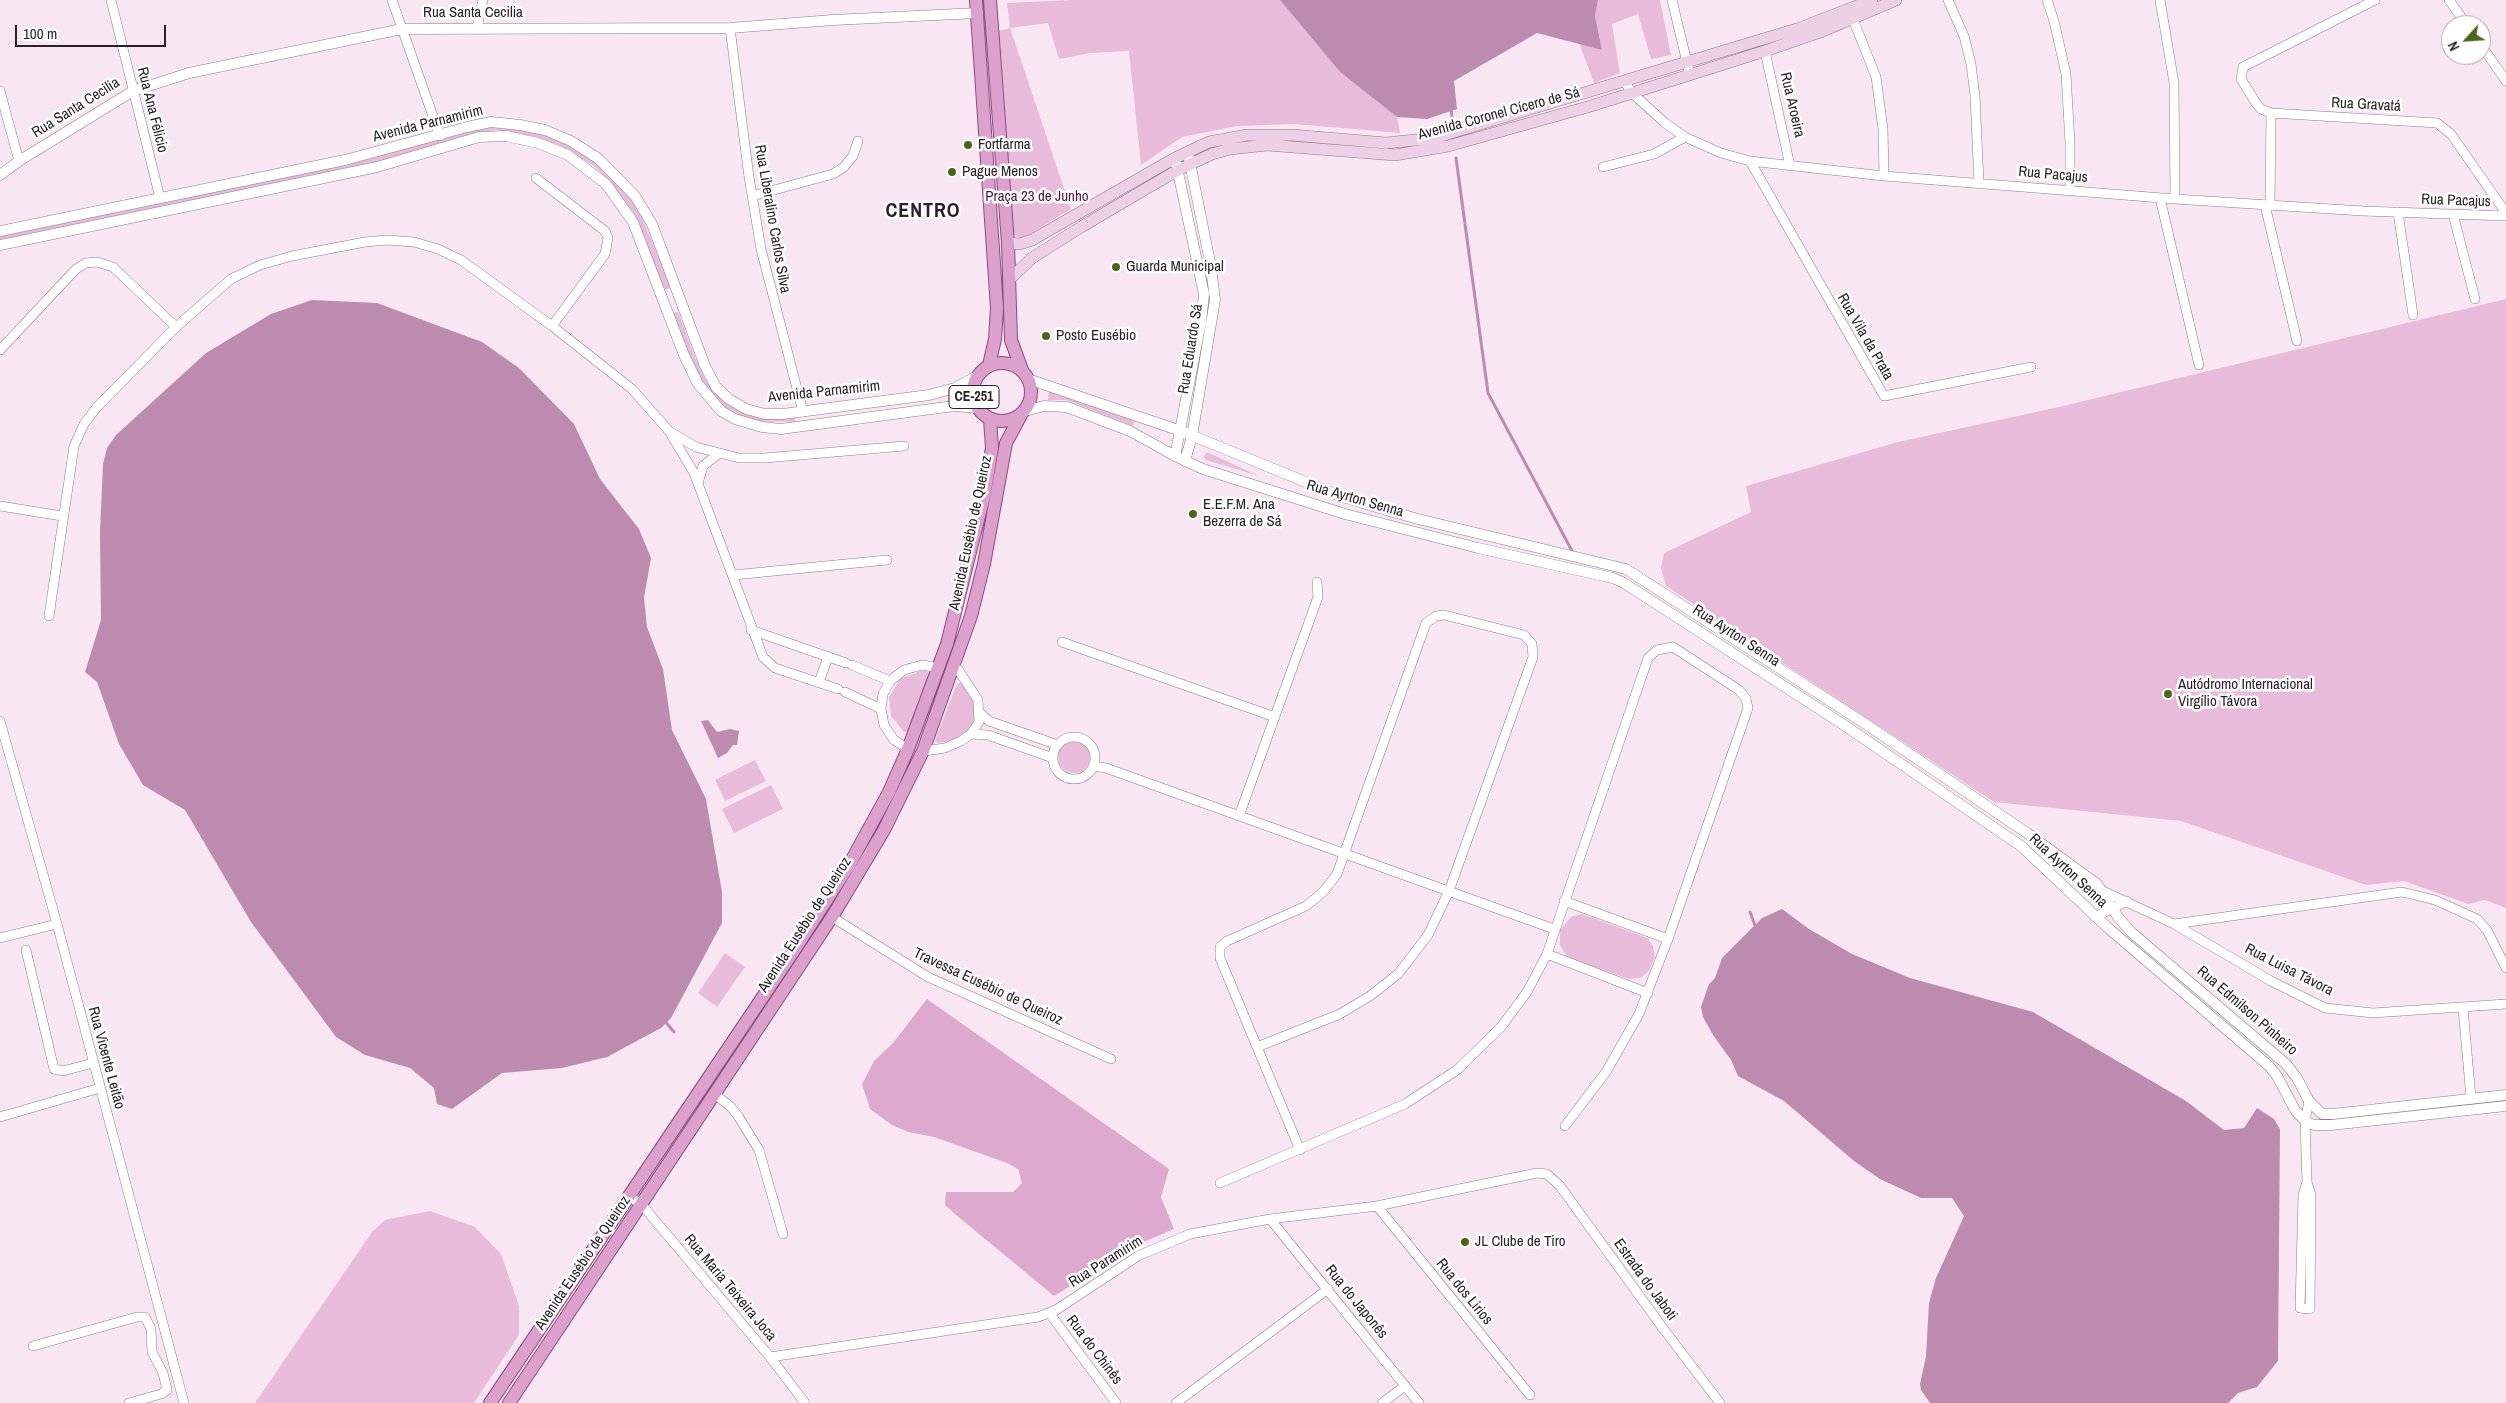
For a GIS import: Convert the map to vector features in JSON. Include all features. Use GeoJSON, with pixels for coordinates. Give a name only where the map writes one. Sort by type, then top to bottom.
{"type":"FeatureCollection","features":[{"type":"Feature","properties":{"kind":"main road","name":"CE-251"},"geometry":{"type":"LineString","coordinates":[[976,0],[997,308],[995,339],[989,365]]}},
{"type":"Feature","properties":{"kind":"main road"},"geometry":{"type":"LineString","coordinates":[[990,0],[1008,243],[1011,340],[1032,396],[1023,413]]}},
{"type":"Feature","properties":{"kind":"main road","name":"Avenida Coronel Cícero de Sá"},"geometry":{"type":"LineString","coordinates":[[1008,243],[1020,244],[1032,240],[1175,158],[1209,142],[1246,135],[1407,142],[1465,130],[1800,28],[1872,0]]}},
{"type":"Feature","properties":{"kind":"main road","name":"Avenida Coronel Cícero de Sá"},"geometry":{"type":"LineString","coordinates":[[1010,279],[1023,265],[1040,253],[1178,170],[1230,148],[1267,145],[1381,155],[1411,153],[1448,146],[1632,93],[1765,51],[1854,19],[1896,0]]}},
{"type":"Feature","properties":{"kind":"main road","name":"CE-251"},"geometry":{"type":"LineString","coordinates":[[1023,413],[1006,421],[990,419],[978,408],[973,392],[977,376],[989,365],[1006,362],[1025,374]]}},
{"type":"Feature","properties":{"kind":"main road","name":"Avenida Eusébio de Queiroz"},"geometry":{"type":"LineString","coordinates":[[509,1403],[832,917],[884,830],[923,751],[955,665],[971,616],[984,564],[1006,443],[1023,413]]}},
{"type":"Feature","properties":{"kind":"main road","name":"Avenida Eusébio de Queiroz"},"geometry":{"type":"LineString","coordinates":[[490,1403],[834,888],[880,808],[908,749],[939,668],[966,574],[984,496],[992,448],[990,419]]}},
{"type":"Feature","properties":{"kind":"street","name":"Rua Ana Félicio"},"geometry":{"type":"LineString","coordinates":[[111,0],[160,198]]}},
{"type":"Feature","properties":{"kind":"street"},"geometry":{"type":"LineString","coordinates":[[392,0],[440,136]]}},
{"type":"Feature","properties":{"kind":"street"},"geometry":{"type":"LineString","coordinates":[[477,28],[483,0]]}},
{"type":"Feature","properties":{"kind":"street"},"geometry":{"type":"LineString","coordinates":[[1672,0],[1690,75]]}},
{"type":"Feature","properties":{"kind":"street"},"geometry":{"type":"LineString","coordinates":[[1948,0],[1964,36],[1971,64],[1975,96],[1979,183]]}},
{"type":"Feature","properties":{"kind":"street"},"geometry":{"type":"LineString","coordinates":[[2047,0],[2066,74],[2070,135],[2070,190]]}},
{"type":"Feature","properties":{"kind":"street"},"geometry":{"type":"LineString","coordinates":[[2160,0],[2174,83],[2175,199]]}},
{"type":"Feature","properties":{"kind":"street"},"geometry":{"type":"LineString","coordinates":[[2297,341],[2267,206],[2271,113],[2261,109],[2241,79],[2243,67],[2375,0]]}},
{"type":"Feature","properties":{"kind":"street"},"geometry":{"type":"LineString","coordinates":[[2449,0],[2460,15]]}},
{"type":"Feature","properties":{"kind":"street","name":"Rua Santa Cecilia"},"geometry":{"type":"LineString","coordinates":[[0,175],[19,161],[133,91],[189,72],[402,29],[730,28],[833,20],[978,14]]}},
{"type":"Feature","properties":{"kind":"street"},"geometry":{"type":"LineString","coordinates":[[1854,19],[1876,77],[1883,129],[1884,176]]}},
{"type":"Feature","properties":{"kind":"street","name":"Rua Liberalino Carlos Silva"},"geometry":{"type":"LineString","coordinates":[[730,28],[752,196],[777,316],[803,412]]}},
{"type":"Feature","properties":{"kind":"street","name":"Rua Aroeira"},"geometry":{"type":"LineString","coordinates":[[1765,51],[1780,111],[1790,166]]}},
{"type":"Feature","properties":{"kind":"street"},"geometry":{"type":"LineString","coordinates":[[2491,59],[2506,80]]}},
{"type":"Feature","properties":{"kind":"street","name":"Rua Pacajus"},"geometry":{"type":"LineString","coordinates":[[1625,82],[1632,93],[1665,123],[1685,137],[1721,153],[1750,161],[1884,176],[2267,206],[2506,215]]}},
{"type":"Feature","properties":{"kind":"street"},"geometry":{"type":"LineString","coordinates":[[0,91],[19,161]]}},
{"type":"Feature","properties":{"kind":"street","name":"Rua Gravatá"},"geometry":{"type":"LineString","coordinates":[[2271,113],[2437,123],[2451,134],[2506,215]]}},
{"type":"Feature","properties":{"kind":"street","name":"Avenida Parnamirim"},"geometry":{"type":"LineString","coordinates":[[0,231],[345,160],[491,122],[520,125],[544,130],[572,142],[599,159],[635,196],[652,224],[705,366],[716,387],[729,399],[746,409],[765,414],[803,412],[941,393],[977,376]]}},
{"type":"Feature","properties":{"kind":"street","name":"Avenida Parnamirim"},"geometry":{"type":"LineString","coordinates":[[0,245],[376,167],[479,137],[506,136],[538,143],[568,155],[606,184],[633,222],[684,355],[698,384],[721,410],[735,419],[762,427],[781,429],[954,406],[978,408]]}},
{"type":"Feature","properties":{"kind":"street"},"geometry":{"type":"LineString","coordinates":[[1603,167],[1654,154],[1685,137]]}},
{"type":"Feature","properties":{"kind":"street"},"geometry":{"type":"LineString","coordinates":[[752,196],[833,174],[844,167],[853,156],[858,141]]}},
{"type":"Feature","properties":{"kind":"street","name":"Rua Eduardo Sá"},"geometry":{"type":"LineString","coordinates":[[1185,461],[1192,436],[1215,300],[1211,267],[1188,152]]}},
{"type":"Feature","properties":{"kind":"street","name":"Rua Eduardo Sá"},"geometry":{"type":"LineString","coordinates":[[1175,158],[1204,294],[1201,322],[1175,456]]}},
{"type":"Feature","properties":{"kind":"street","name":"Rua Vila da Prata"},"geometry":{"type":"LineString","coordinates":[[1750,161],[1884,396],[2031,367]]}},
{"type":"Feature","properties":{"kind":"street"},"geometry":{"type":"LineString","coordinates":[[536,178],[605,231],[608,238],[605,254],[552,326]]}},
{"type":"Feature","properties":{"kind":"street"},"geometry":{"type":"LineString","coordinates":[[2160,198],[2200,365]]}},
{"type":"Feature","properties":{"kind":"street"},"geometry":{"type":"LineString","coordinates":[[2398,212],[2413,315]]}},
{"type":"Feature","properties":{"kind":"street"},"geometry":{"type":"LineString","coordinates":[[2453,214],[2475,299]]}},
{"type":"Feature","properties":{"kind":"street"},"geometry":{"type":"LineString","coordinates":[[48,616],[74,446],[84,424],[97,407],[176,327],[231,279],[260,265],[292,256],[387,240],[422,244],[461,260],[552,326],[632,389],[669,431],[698,483],[759,650],[768,663],[775,668],[819,682],[881,708]]}},
{"type":"Feature","properties":{"kind":"street"},"geometry":{"type":"LineString","coordinates":[[0,350],[76,269],[86,263],[97,262],[113,266],[176,327]]}},
{"type":"Feature","properties":{"kind":"street"},"geometry":{"type":"LineString","coordinates":[[666,306],[680,300]]}},
{"type":"Feature","properties":{"kind":"street","name":"Rua Ayrton Senna"},"geometry":{"type":"LineString","coordinates":[[1025,374],[1181,431],[1340,496],[1384,510],[1626,569],[1720,628],[2011,822],[2103,891]]}},
{"type":"Feature","properties":{"kind":"street"},"geometry":{"type":"LineString","coordinates":[[874,402],[876,416]]}},
{"type":"Feature","properties":{"kind":"street","name":"Rua Ayrton Senna"},"geometry":{"type":"LineString","coordinates":[[1023,413],[1044,406],[1066,407],[1130,431],[1185,461],[1346,514],[1478,548],[1600,575],[1624,583],[1844,725],[2021,846],[2040,862],[2095,917],[2269,1066],[2280,1080],[2295,1110],[2306,1121]]}},
{"type":"Feature","properties":{"kind":"street"},"geometry":{"type":"LineString","coordinates":[[669,431],[696,447],[739,458],[766,458],[904,446]]}},
{"type":"Feature","properties":{"kind":"street"},"geometry":{"type":"LineString","coordinates":[[698,483],[703,466],[718,454]]}},
{"type":"Feature","properties":{"kind":"street"},"geometry":{"type":"LineString","coordinates":[[0,506],[62,516]]}},
{"type":"Feature","properties":{"kind":"street"},"geometry":{"type":"LineString","coordinates":[[733,575],[887,560]]}},
{"type":"Feature","properties":{"kind":"street"},"geometry":{"type":"LineString","coordinates":[[1600,575],[1626,569]]}},
{"type":"Feature","properties":{"kind":"street"},"geometry":{"type":"LineString","coordinates":[[1624,583],[1622,578],[1626,569]]}},
{"type":"Feature","properties":{"kind":"street"},"geometry":{"type":"LineString","coordinates":[[1239,816],[1318,598],[1317,582]]}},
{"type":"Feature","properties":{"kind":"street"},"geometry":{"type":"LineString","coordinates":[[1257,1047],[1340,1014],[1384,985],[1419,948],[1436,920],[1450,891],[1533,657],[1532,644],[1528,637],[1520,633],[1444,615],[1436,616],[1426,623],[1337,874],[1315,899],[1296,911],[1227,940],[1220,948],[1220,958],[1257,1047],[1300,1150]]}},
{"type":"Feature","properties":{"kind":"street"},"geometry":{"type":"LineString","coordinates":[[752,630],[849,664],[890,681]]}},
{"type":"Feature","properties":{"kind":"street"},"geometry":{"type":"LineString","coordinates":[[759,650],[764,640],[772,637]]}},
{"type":"Feature","properties":{"kind":"street"},"geometry":{"type":"LineString","coordinates":[[1062,642],[1275,717]]}},
{"type":"Feature","properties":{"kind":"street"},"geometry":{"type":"LineString","coordinates":[[1220,1183],[1405,1104],[1457,1070],[1487,1042],[1510,1016],[1527,992],[1547,954],[1648,658],[1657,650],[1672,647],[1739,690],[1746,699],[1748,708],[1648,993],[1614,1059],[1565,1126]]}},
{"type":"Feature","properties":{"kind":"street"},"geometry":{"type":"LineString","coordinates":[[819,682],[828,657]]}},
{"type":"Feature","properties":{"kind":"street"},"geometry":{"type":"LineString","coordinates":[[908,749],[894,740],[884,726],[881,708],[883,694],[890,681],[904,670],[922,665],[939,668]]}},
{"type":"Feature","properties":{"kind":"street"},"geometry":{"type":"LineString","coordinates":[[923,751],[945,748],[961,741],[971,734],[979,722],[978,700],[955,665]]}},
{"type":"Feature","properties":{"kind":"street"},"geometry":{"type":"LineString","coordinates":[[980,713],[989,721],[1058,745]]}},
{"type":"Feature","properties":{"kind":"street","name":"Rua Vicente Leitão"},"geometry":{"type":"LineString","coordinates":[[0,721],[57,924],[184,1403]]}},
{"type":"Feature","properties":{"kind":"street"},"geometry":{"type":"LineString","coordinates":[[1003,741],[1008,728]]}},
{"type":"Feature","properties":{"kind":"street"},"geometry":{"type":"LineString","coordinates":[[971,734],[983,734],[1053,758]]}},
{"type":"Feature","properties":{"kind":"street"},"geometry":{"type":"LineString","coordinates":[[1069,738],[1082,739],[1088,742],[1094,753],[1093,766],[1084,777],[1070,779],[1058,771],[1053,758],[1058,745],[1069,738]]}},
{"type":"Feature","properties":{"kind":"street"},"geometry":{"type":"LineString","coordinates":[[1093,766],[1106,768],[1554,929]]}},
{"type":"Feature","properties":{"kind":"street","name":"Rua Luisa Távora"},"geometry":{"type":"LineString","coordinates":[[2103,891],[2174,924],[2271,981],[2325,1008],[2373,1013],[2506,1004]]}},
{"type":"Feature","properties":{"kind":"street","name":"Rua Edmilson Pinheiro"},"geometry":{"type":"LineString","coordinates":[[2103,891],[2112,908],[2131,932],[2286,1064],[2297,1078],[2309,1100]]}},
{"type":"Feature","properties":{"kind":"street"},"geometry":{"type":"LineString","coordinates":[[2174,924],[2402,892],[2435,900],[2477,919],[2487,930],[2506,968]]}},
{"type":"Feature","properties":{"kind":"street"},"geometry":{"type":"LineString","coordinates":[[1564,901],[1668,939]]}},
{"type":"Feature","properties":{"kind":"street"},"geometry":{"type":"LineString","coordinates":[[2095,917],[2127,901]]}},
{"type":"Feature","properties":{"kind":"street","name":"Travessa Eusébio de Queiroz"},"geometry":{"type":"LineString","coordinates":[[832,917],[928,977],[1111,1059]]}},
{"type":"Feature","properties":{"kind":"street"},"geometry":{"type":"LineString","coordinates":[[0,938],[57,924]]}},
{"type":"Feature","properties":{"kind":"street"},"geometry":{"type":"LineString","coordinates":[[26,950],[54,1069],[63,1071],[94,1063]]}},
{"type":"Feature","properties":{"kind":"street"},"geometry":{"type":"LineString","coordinates":[[1547,954],[1648,993]]}},
{"type":"Feature","properties":{"kind":"street"},"geometry":{"type":"LineString","coordinates":[[2463,1008],[2471,1098]]}},
{"type":"Feature","properties":{"kind":"street"},"geometry":{"type":"LineString","coordinates":[[0,1117],[100,1088]]}},
{"type":"Feature","properties":{"kind":"street"},"geometry":{"type":"LineString","coordinates":[[714,1094],[730,1106],[759,1150],[783,1234]]}},
{"type":"Feature","properties":{"kind":"street"},"geometry":{"type":"LineString","coordinates":[[2309,1100],[2317,1110],[2327,1115],[2506,1095]]}},
{"type":"Feature","properties":{"kind":"street"},"geometry":{"type":"LineString","coordinates":[[2305,1309],[2311,1195],[2308,1182],[2306,1121],[2309,1100]]}},
{"type":"Feature","properties":{"kind":"street"},"geometry":{"type":"LineString","coordinates":[[2306,1121],[2314,1125],[2330,1125],[2506,1106]]}},
{"type":"Feature","properties":{"kind":"street","name":"Rua Paramirim"},"geometry":{"type":"LineString","coordinates":[[770,1357],[1030,1319],[1050,1314],[1120,1266],[1155,1248],[1190,1234],[1270,1219],[1377,1206],[1532,1173],[1546,1174]]}},
{"type":"Feature","properties":{"kind":"street","name":"Estrada do Jaboti"},"geometry":{"type":"LineString","coordinates":[[1546,1174],[1560,1186],[1662,1327],[1720,1403]]}},
{"type":"Feature","properties":{"kind":"street","name":"Rua Maria Teixeira Joca"},"geometry":{"type":"LineString","coordinates":[[629,1196],[642,1205],[770,1357],[805,1403]]}},
{"type":"Feature","properties":{"kind":"street","name":"Rua dos Lirios"},"geometry":{"type":"LineString","coordinates":[[1377,1206],[1530,1395]]}},
{"type":"Feature","properties":{"kind":"street","name":"Rua do Japonês"},"geometry":{"type":"LineString","coordinates":[[1270,1219],[1328,1288],[1419,1403]]}},
{"type":"Feature","properties":{"kind":"street"},"geometry":{"type":"LineString","coordinates":[[1176,1403],[1328,1288]]}},
{"type":"Feature","properties":{"kind":"street","name":"Rua do Chinês"},"geometry":{"type":"LineString","coordinates":[[1050,1314],[1116,1403]]}},
{"type":"Feature","properties":{"kind":"street"},"geometry":{"type":"LineString","coordinates":[[33,1346],[142,1317],[150,1324],[152,1352],[163,1373],[167,1390],[161,1394],[129,1403]]}},
{"type":"Feature","properties":{"kind":"street"},"geometry":{"type":"LineString","coordinates":[[152,1352],[169,1349]]}},
{"type":"Feature","properties":{"kind":"street"},"geometry":{"type":"LineString","coordinates":[[1382,1403],[1405,1386]]}},
{"type":"Feature","properties":{"kind":"green space"},"geometry":{"type":"Polygon","coordinates":[[[1072,0],[1280,0],[1340,72],[1397,117],[1400,133],[1294,124],[1237,126],[1182,137],[1141,165],[1129,51],[1090,53],[1059,59],[1048,23],[1010,28],[1007,3],[1072,0]]]}},
{"type":"Feature","properties":{"kind":"green space"},"geometry":{"type":"Polygon","coordinates":[[[1598,0],[1660,0],[1671,55],[1651,59],[1638,14],[1612,24],[1620,73],[1594,83],[1579,43],[1602,50],[1595,16],[1598,0]]]}},
{"type":"Feature","properties":{"kind":"green space","name":"Praça 23 de Junho"},"geometry":{"type":"Polygon","coordinates":[[[1010,28],[1071,209],[1022,239],[1012,234],[998,31],[1010,28]]]}},
{"type":"Feature","properties":{"kind":"green space"},"geometry":{"type":"Polygon","coordinates":[[[495,124],[556,137],[598,162],[628,194],[639,210],[671,288],[664,290],[634,213],[610,182],[594,166],[557,144],[497,130],[473,133],[399,157],[0,240],[0,235],[345,165],[495,124]]]}},
{"type":"Feature","properties":{"kind":"green space","name":"Autódromo Internacional Virgílio Távora"},"geometry":{"type":"Polygon","coordinates":[[[2506,299],[2506,908],[2485,900],[2468,904],[2404,881],[2366,885],[2181,821],[1994,802],[1666,586],[1661,568],[1664,553],[1751,512],[1746,486],[1898,442],[2059,407],[2506,299]]]}},
{"type":"Feature","properties":{"kind":"green space"},"geometry":{"type":"Polygon","coordinates":[[[678,312],[705,379],[717,393],[728,403],[795,417],[795,422],[754,421],[725,408],[710,396],[700,381],[672,313],[678,312]]]}},
{"type":"Feature","properties":{"kind":"green space"},"geometry":{"type":"Polygon","coordinates":[[[1049,387],[1135,421],[1133,426],[1066,400],[1048,400],[1049,387]]]}},
{"type":"Feature","properties":{"kind":"green space"},"geometry":{"type":"Polygon","coordinates":[[[1206,453],[1259,476],[1206,460],[1204,457],[1206,453]]]}},
{"type":"Feature","properties":{"kind":"green space"},"geometry":{"type":"Polygon","coordinates":[[[920,671],[927,671],[929,674],[908,731],[904,732],[891,716],[889,697],[900,679],[920,671]]]}},
{"type":"Feature","properties":{"kind":"green space"},"geometry":{"type":"Polygon","coordinates":[[[961,683],[974,698],[975,718],[973,724],[969,731],[951,742],[937,743],[935,740],[957,684],[961,683]]]}},
{"type":"Feature","properties":{"kind":"green space"},"geometry":{"type":"Polygon","coordinates":[[[1074,741],[1085,746],[1090,757],[1085,768],[1074,773],[1063,768],[1058,757],[1063,746],[1074,741]]]}},
{"type":"Feature","properties":{"kind":"green space"},"geometry":{"type":"Polygon","coordinates":[[[755,760],[766,781],[725,801],[715,780],[755,760]]]}},
{"type":"Feature","properties":{"kind":"green space"},"geometry":{"type":"Polygon","coordinates":[[[771,785],[783,809],[734,833],[722,809],[771,785]]]}},
{"type":"Feature","properties":{"kind":"green space"},"geometry":{"type":"Polygon","coordinates":[[[1582,914],[1647,938],[1653,946],[1655,957],[1649,971],[1640,978],[1629,979],[1568,958],[1560,945],[1560,930],[1571,917],[1582,914]]]}},
{"type":"Feature","properties":{"kind":"green space"},"geometry":{"type":"Polygon","coordinates":[[[725,953],[745,967],[717,1007],[698,993],[725,953]]]}},
{"type":"Feature","properties":{"kind":"green space"},"geometry":{"type":"Polygon","coordinates":[[[430,1211],[475,1227],[501,1254],[519,1306],[519,1335],[474,1403],[255,1403],[372,1232],[385,1220],[430,1211]]]}},
{"type":"Feature","properties":{"kind":"shaded area"},"geometry":{"type":"Polygon","coordinates":[[[1280,0],[1598,0],[1595,16],[1602,50],[1537,33],[1454,81],[1457,109],[1427,119],[1397,117],[1340,72],[1280,0]]]}},
{"type":"Feature","properties":{"kind":"shaded area"},"geometry":{"type":"Polygon","coordinates":[[[312,300],[377,303],[482,342],[519,368],[574,424],[600,479],[639,529],[651,558],[644,598],[647,627],[663,669],[672,730],[706,799],[722,892],[722,923],[671,1018],[661,1028],[607,1057],[562,1068],[502,1073],[452,1109],[437,1104],[434,1088],[410,1068],[365,1055],[336,1037],[251,922],[185,810],[143,785],[119,744],[97,682],[85,672],[101,620],[100,531],[103,464],[107,448],[116,435],[206,353],[271,314],[312,300]]]}},
{"type":"Feature","properties":{"kind":"shaded area"},"geometry":{"type":"Polygon","coordinates":[[[708,720],[717,732],[730,729],[739,731],[737,745],[733,745],[727,753],[718,758],[701,721],[708,720]]]}},
{"type":"Feature","properties":{"kind":"shaded area"},"geometry":{"type":"Polygon","coordinates":[[[1782,909],[1809,929],[1852,954],[1910,978],[2033,1012],[2186,1101],[2224,1130],[2244,1128],[2257,1108],[2274,1119],[2280,1129],[2278,1361],[2257,1387],[2238,1393],[2228,1403],[1930,1403],[1921,1390],[1920,1384],[1926,1356],[1929,1303],[1936,1278],[1964,1216],[1952,1198],[1921,1198],[1880,1179],[1854,1161],[1784,1101],[1738,1076],[1731,1060],[1703,1017],[1701,1007],[1709,984],[1715,978],[1722,958],[1762,918],[1782,909]]]}},
{"type":"Feature","properties":{"kind":"shaded area"},"geometry":{"type":"Polygon","coordinates":[[[927,999],[1169,1169],[1161,1197],[1174,1229],[1136,1245],[1054,1296],[945,1205],[946,1192],[1013,1192],[1022,1183],[1018,1169],[1007,1163],[934,1137],[908,1132],[892,1125],[870,1109],[862,1084],[874,1061],[893,1043],[927,999]]]}},
{"type":"Feature","properties":{"kind":"waterway"},"geometry":{"type":"LineString","coordinates":[[1451,107],[1453,126]]}},
{"type":"Feature","properties":{"kind":"waterway"},"geometry":{"type":"LineString","coordinates":[[1456,158],[1488,393],[1572,551]]}},
{"type":"Feature","properties":{"kind":"waterway"},"geometry":{"type":"LineString","coordinates":[[1750,912],[1756,928]]}},
{"type":"Feature","properties":{"kind":"waterway"},"geometry":{"type":"LineString","coordinates":[[664,1020],[674,1032]]}},
{"type":"Feature","properties":{"kind":"place","name":"Fortfarma"},"geometry":{"type":"Point","coordinates":[968,145]}},
{"type":"Feature","properties":{"kind":"place","name":"Pague Menos"},"geometry":{"type":"Point","coordinates":[952,172]}},
{"type":"Feature","properties":{"kind":"place","name":"Guarda Municipal"},"geometry":{"type":"Point","coordinates":[1116,267]}},
{"type":"Feature","properties":{"kind":"place","name":"Posto Eusébio"},"geometry":{"type":"Point","coordinates":[1046,336]}},
{"type":"Feature","properties":{"kind":"place","name":"E.E.F.M. Ana Bezerra de Sá"},"geometry":{"type":"Point","coordinates":[1193,514]}},
{"type":"Feature","properties":{"kind":"place","name":"Autódromo Internacional Virgílio Távora"},"geometry":{"type":"Point","coordinates":[2168,694]}},
{"type":"Feature","properties":{"kind":"place","name":"JL Clube de Tiro"},"geometry":{"type":"Point","coordinates":[1465,1242]}},
{"type":"Feature","properties":{"kind":"district","name":"CENTRO"},"geometry":{"type":"Point","coordinates":[923,212]}}]}
